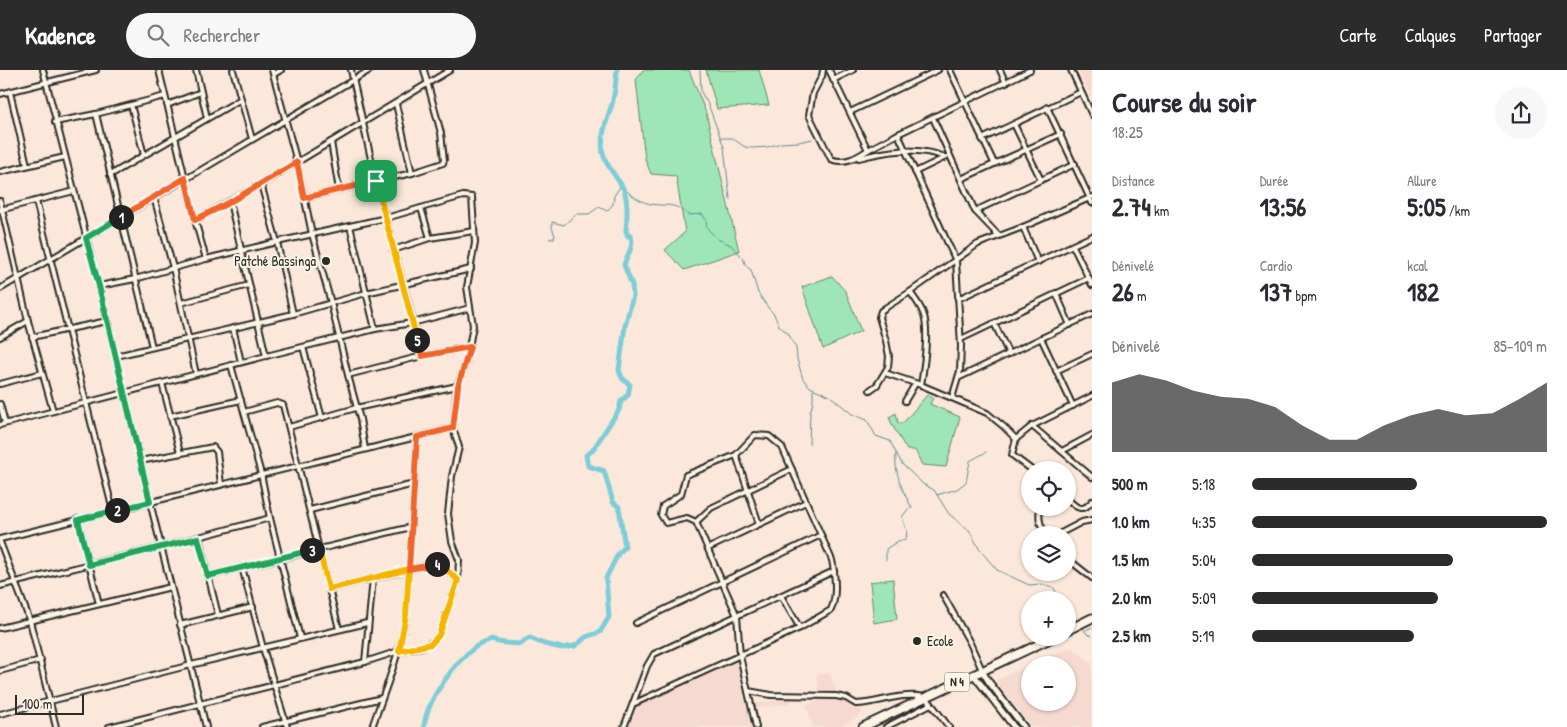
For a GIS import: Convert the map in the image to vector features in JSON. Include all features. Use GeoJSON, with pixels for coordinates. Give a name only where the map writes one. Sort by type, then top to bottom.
{"type":"FeatureCollection","features":[{"type":"Feature","properties":{"kind":"highway"},"geometry":{"type":"LineString","coordinates":[[1076,626],[1088,620]]}},
{"type":"Feature","properties":{"kind":"highway","name":"N 4"},"geometry":{"type":"LineString","coordinates":[[863,727],[928,701],[974,674],[1035,646]]}},
{"type":"Feature","properties":{"kind":"street"},"geometry":{"type":"LineString","coordinates":[[43,70],[99,286],[206,727]]}},
{"type":"Feature","properties":{"kind":"street"},"geometry":{"type":"LineString","coordinates":[[0,94],[85,71],[96,70]]}},
{"type":"Feature","properties":{"kind":"street"},"geometry":{"type":"LineString","coordinates":[[159,70],[206,259]]}},
{"type":"Feature","properties":{"kind":"street"},"geometry":{"type":"LineString","coordinates":[[196,70],[208,118]]}},
{"type":"Feature","properties":{"kind":"street"},"geometry":{"type":"LineString","coordinates":[[233,70],[252,140]]}},
{"type":"Feature","properties":{"kind":"street"},"geometry":{"type":"LineString","coordinates":[[281,70],[273,72],[297,162],[312,234],[332,303],[366,449]]}},
{"type":"Feature","properties":{"kind":"street"},"geometry":{"type":"LineString","coordinates":[[350,70],[393,250],[422,356]]}},
{"type":"Feature","properties":{"kind":"street"},"geometry":{"type":"LineString","coordinates":[[0,289],[370,70]]}},
{"type":"Feature","properties":{"kind":"street"},"geometry":{"type":"LineString","coordinates":[[304,198],[443,163],[441,133],[424,70]]}},
{"type":"Feature","properties":{"kind":"street"},"geometry":{"type":"LineString","coordinates":[[195,220],[230,202],[450,70]]}},
{"type":"Feature","properties":{"kind":"street"},"geometry":{"type":"LineString","coordinates":[[823,70],[813,93],[810,117],[831,159],[837,162],[885,152],[906,151],[928,151],[944,157]]}},
{"type":"Feature","properties":{"kind":"street"},"geometry":{"type":"LineString","coordinates":[[829,70],[868,150]]}},
{"type":"Feature","properties":{"kind":"street"},"geometry":{"type":"LineString","coordinates":[[834,80],[853,70]]}},
{"type":"Feature","properties":{"kind":"street"},"geometry":{"type":"LineString","coordinates":[[850,112],[938,70]]}},
{"type":"Feature","properties":{"kind":"street"},"geometry":{"type":"LineString","coordinates":[[950,70],[994,164]]}},
{"type":"Feature","properties":{"kind":"street"},"geometry":{"type":"LineString","coordinates":[[1000,70],[1006,83]]}},
{"type":"Feature","properties":{"kind":"street"},"geometry":{"type":"LineString","coordinates":[[844,161],[854,158],[898,134],[1030,70]]}},
{"type":"Feature","properties":{"kind":"street"},"geometry":{"type":"LineString","coordinates":[[1071,70],[1092,115]]}},
{"type":"Feature","properties":{"kind":"street"},"geometry":{"type":"LineString","coordinates":[[10,92],[27,165]]}},
{"type":"Feature","properties":{"kind":"street"},"geometry":{"type":"LineString","coordinates":[[168,105],[201,92]]}},
{"type":"Feature","properties":{"kind":"street"},"geometry":{"type":"LineString","coordinates":[[982,139],[1081,92]]}},
{"type":"Feature","properties":{"kind":"street"},"geometry":{"type":"LineString","coordinates":[[55,122],[96,114],[165,96]]}},
{"type":"Feature","properties":{"kind":"street"},"geometry":{"type":"LineString","coordinates":[[110,175],[241,99]]}},
{"type":"Feature","properties":{"kind":"street"},"geometry":{"type":"LineString","coordinates":[[396,104],[412,172]]}},
{"type":"Feature","properties":{"kind":"street"},"geometry":{"type":"LineString","coordinates":[[131,105],[144,155]]}},
{"type":"Feature","properties":{"kind":"street"},"geometry":{"type":"LineString","coordinates":[[870,390],[874,388],[885,373],[889,356],[879,317],[881,311],[978,244],[1091,200],[1048,107]]}},
{"type":"Feature","properties":{"kind":"street"},"geometry":{"type":"LineString","coordinates":[[96,114],[152,348]]}},
{"type":"Feature","properties":{"kind":"street"},"geometry":{"type":"LineString","coordinates":[[932,118],[975,211],[998,236]]}},
{"type":"Feature","properties":{"kind":"street"},"geometry":{"type":"LineString","coordinates":[[1014,124],[1041,180]]}},
{"type":"Feature","properties":{"kind":"street"},"geometry":{"type":"LineString","coordinates":[[898,134],[956,261],[961,339],[960,371],[952,398]]}},
{"type":"Feature","properties":{"kind":"street"},"geometry":{"type":"LineString","coordinates":[[961,179],[1061,134]]}},
{"type":"Feature","properties":{"kind":"street"},"geometry":{"type":"LineString","coordinates":[[331,142],[340,190]]}},
{"type":"Feature","properties":{"kind":"street"},"geometry":{"type":"LineString","coordinates":[[915,172],[950,154]]}},
{"type":"Feature","properties":{"kind":"street"},"geometry":{"type":"LineString","coordinates":[[0,172],[65,156]]}},
{"type":"Feature","properties":{"kind":"street"},"geometry":{"type":"LineString","coordinates":[[975,211],[1075,164]]}},
{"type":"Feature","properties":{"kind":"street"},"geometry":{"type":"LineString","coordinates":[[260,184],[277,242],[292,314]]}},
{"type":"Feature","properties":{"kind":"street"},"geometry":{"type":"LineString","coordinates":[[1,209],[74,191]]}},
{"type":"Feature","properties":{"kind":"street"},"geometry":{"type":"LineString","coordinates":[[99,286],[135,279],[277,242],[386,218],[463,196],[472,197],[474,252],[467,286],[473,326],[470,347],[458,386],[453,428],[459,447],[452,476],[448,514],[452,541],[459,560],[458,580],[439,635],[431,644],[399,651],[275,686],[109,727]]}},
{"type":"Feature","properties":{"kind":"street"},"geometry":{"type":"LineString","coordinates":[[154,197],[173,268],[196,374]]}},
{"type":"Feature","properties":{"kind":"street"},"geometry":{"type":"LineString","coordinates":[[36,200],[113,511]]}},
{"type":"Feature","properties":{"kind":"street"},"geometry":{"type":"LineString","coordinates":[[0,201],[32,337],[53,411]]}},
{"type":"Feature","properties":{"kind":"street"},"geometry":{"type":"LineString","coordinates":[[230,202],[266,356]]}},
{"type":"Feature","properties":{"kind":"street"},"geometry":{"type":"LineString","coordinates":[[420,208],[430,238]]}},
{"type":"Feature","properties":{"kind":"street"},"geometry":{"type":"LineString","coordinates":[[350,226],[375,329]]}},
{"type":"Feature","properties":{"kind":"street"},"geometry":{"type":"LineString","coordinates":[[1022,227],[1038,262]]}},
{"type":"Feature","properties":{"kind":"street"},"geometry":{"type":"LineString","coordinates":[[393,250],[430,238],[474,231]]}},
{"type":"Feature","properties":{"kind":"street"},"geometry":{"type":"LineString","coordinates":[[958,299],[1092,236]]}},
{"type":"Feature","properties":{"kind":"street"},"geometry":{"type":"LineString","coordinates":[[1073,246],[1092,285]]}},
{"type":"Feature","properties":{"kind":"street"},"geometry":{"type":"LineString","coordinates":[[116,356],[292,314],[366,293],[470,269]]}},
{"type":"Feature","properties":{"kind":"street"},"geometry":{"type":"LineString","coordinates":[[961,339],[1089,278]]}},
{"type":"Feature","properties":{"kind":"street"},"geometry":{"type":"LineString","coordinates":[[181,303],[249,285]]}},
{"type":"Feature","properties":{"kind":"street"},"geometry":{"type":"LineString","coordinates":[[910,292],[921,308],[925,322],[925,348],[921,385]]}},
{"type":"Feature","properties":{"kind":"street"},"geometry":{"type":"LineString","coordinates":[[1056,293],[1070,325]]}},
{"type":"Feature","properties":{"kind":"street"},"geometry":{"type":"LineString","coordinates":[[0,404],[2,424],[340,337],[412,323],[470,308]]}},
{"type":"Feature","properties":{"kind":"street"},"geometry":{"type":"LineString","coordinates":[[958,378],[1092,314]]}},
{"type":"Feature","properties":{"kind":"street"},"geometry":{"type":"LineString","coordinates":[[0,337],[28,321]]}},
{"type":"Feature","properties":{"kind":"street"},"geometry":{"type":"LineString","coordinates":[[32,337],[107,321]]}},
{"type":"Feature","properties":{"kind":"street"},"geometry":{"type":"LineString","coordinates":[[994,323],[1009,354]]}},
{"type":"Feature","properties":{"kind":"street"},"geometry":{"type":"LineString","coordinates":[[233,328],[241,362]]}},
{"type":"Feature","properties":{"kind":"street"},"geometry":{"type":"LineString","coordinates":[[1041,338],[1073,406]]}},
{"type":"Feature","properties":{"kind":"street"},"geometry":{"type":"LineString","coordinates":[[303,347],[322,418]]}},
{"type":"Feature","properties":{"kind":"street"},"geometry":{"type":"LineString","coordinates":[[348,375],[422,356],[470,347]]}},
{"type":"Feature","properties":{"kind":"street"},"geometry":{"type":"LineString","coordinates":[[1056,371],[1092,354]]}},
{"type":"Feature","properties":{"kind":"street"},"geometry":{"type":"LineString","coordinates":[[231,365],[261,474],[279,558],[300,638]]}},
{"type":"Feature","properties":{"kind":"street"},"geometry":{"type":"LineString","coordinates":[[0,384],[42,373]]}},
{"type":"Feature","properties":{"kind":"street"},"geometry":{"type":"LineString","coordinates":[[885,373],[921,385],[987,413],[1016,439]]}},
{"type":"Feature","properties":{"kind":"street"},"geometry":{"type":"LineString","coordinates":[[162,383],[180,453]]}},
{"type":"Feature","properties":{"kind":"street"},"geometry":{"type":"LineString","coordinates":[[905,400],[915,384]]}},
{"type":"Feature","properties":{"kind":"street"},"geometry":{"type":"LineString","coordinates":[[289,428],[356,408],[458,386]]}},
{"type":"Feature","properties":{"kind":"street"},"geometry":{"type":"LineString","coordinates":[[1021,462],[1012,455],[1016,439],[1032,426],[1092,396]]}},
{"type":"Feature","properties":{"kind":"street"},"geometry":{"type":"LineString","coordinates":[[170,416],[241,400]]}},
{"type":"Feature","properties":{"kind":"street"},"geometry":{"type":"LineString","coordinates":[[244,412],[277,403],[283,406],[339,629]]}},
{"type":"Feature","properties":{"kind":"street"},"geometry":{"type":"LineString","coordinates":[[1032,426],[1092,477]]}},
{"type":"Feature","properties":{"kind":"street"},"geometry":{"type":"LineString","coordinates":[[56,727],[30,621],[0,540],[453,428]]}},
{"type":"Feature","properties":{"kind":"street"},"geometry":{"type":"LineString","coordinates":[[634,703],[740,656],[800,628],[831,610],[834,571],[832,560],[782,447],[766,435],[755,435],[736,455],[686,475],[680,496],[670,501],[661,509],[661,515],[666,524],[687,518],[696,522],[709,548],[737,616],[740,656],[756,727]]}},
{"type":"Feature","properties":{"kind":"street"},"geometry":{"type":"LineString","coordinates":[[1062,451],[1092,436]]}},
{"type":"Feature","properties":{"kind":"street"},"geometry":{"type":"LineString","coordinates":[[372,727],[399,651],[406,615],[417,437]]}},
{"type":"Feature","properties":{"kind":"street"},"geometry":{"type":"LineString","coordinates":[[140,461],[213,447],[217,452],[221,484]]}},
{"type":"Feature","properties":{"kind":"street"},"geometry":{"type":"LineString","coordinates":[[736,455],[760,524]]}},
{"type":"Feature","properties":{"kind":"street"},"geometry":{"type":"LineString","coordinates":[[696,522],[711,508],[792,469]]}},
{"type":"Feature","properties":{"kind":"street"},"geometry":{"type":"LineString","coordinates":[[310,510],[414,484]]}},
{"type":"Feature","properties":{"kind":"street"},"geometry":{"type":"LineString","coordinates":[[709,548],[806,502]]}},
{"type":"Feature","properties":{"kind":"street"},"geometry":{"type":"LineString","coordinates":[[1076,506],[1086,508],[1092,502]]}},
{"type":"Feature","properties":{"kind":"street"},"geometry":{"type":"LineString","coordinates":[[0,586],[198,538],[270,518]]}},
{"type":"Feature","properties":{"kind":"street"},"geometry":{"type":"LineString","coordinates":[[78,520],[99,604]]}},
{"type":"Feature","properties":{"kind":"street"},"geometry":{"type":"LineString","coordinates":[[1074,526],[1092,520]]}},
{"type":"Feature","properties":{"kind":"street"},"geometry":{"type":"LineString","coordinates":[[208,576],[411,527]]}},
{"type":"Feature","properties":{"kind":"street"},"geometry":{"type":"LineString","coordinates":[[636,623],[821,535]]}},
{"type":"Feature","properties":{"kind":"street"},"geometry":{"type":"LineString","coordinates":[[198,538],[218,615]]}},
{"type":"Feature","properties":{"kind":"street"},"geometry":{"type":"LineString","coordinates":[[329,589],[436,564],[441,565],[458,580]]}},
{"type":"Feature","properties":{"kind":"street"},"geometry":{"type":"LineString","coordinates":[[1076,565],[1092,578]]}},
{"type":"Feature","properties":{"kind":"street"},"geometry":{"type":"LineString","coordinates":[[242,568],[286,727]]}},
{"type":"Feature","properties":{"kind":"street"},"geometry":{"type":"LineString","coordinates":[[624,727],[647,666],[654,654],[834,571]]}},
{"type":"Feature","properties":{"kind":"street"},"geometry":{"type":"LineString","coordinates":[[365,662],[367,623],[373,578]]}},
{"type":"Feature","properties":{"kind":"street"},"geometry":{"type":"LineString","coordinates":[[0,628],[171,587]]}},
{"type":"Feature","properties":{"kind":"street"},"geometry":{"type":"LineString","coordinates":[[943,595],[982,671],[1024,727]]}},
{"type":"Feature","properties":{"kind":"street"},"geometry":{"type":"LineString","coordinates":[[781,596],[800,628]]}},
{"type":"Feature","properties":{"kind":"street"},"geometry":{"type":"LineString","coordinates":[[180,625],[253,607]]}},
{"type":"Feature","properties":{"kind":"street"},"geometry":{"type":"LineString","coordinates":[[0,714],[191,665],[367,623]]}},
{"type":"Feature","properties":{"kind":"street"},"geometry":{"type":"LineString","coordinates":[[0,671],[41,660]]}},
{"type":"Feature","properties":{"kind":"street"},"geometry":{"type":"LineString","coordinates":[[974,674],[1014,727]]}},
{"type":"Feature","properties":{"kind":"street"},"geometry":{"type":"LineString","coordinates":[[748,691],[771,694],[836,696],[846,698],[856,704],[910,695],[928,701],[949,727]]}},
{"type":"Feature","properties":{"kind":"street"},"geometry":{"type":"LineString","coordinates":[[262,727],[382,698]]}},
{"type":"Feature","properties":{"kind":"street"},"geometry":{"type":"LineString","coordinates":[[886,727],[928,701]]}},
{"type":"Feature","properties":{"kind":"street"},"geometry":{"type":"LineString","coordinates":[[129,722],[131,727]]}},
{"type":"Feature","properties":{"kind":"shaded area"},"geometry":{"type":"Polygon","coordinates":[[[1078,70],[1092,70],[1092,99],[1078,70]]]}},
{"type":"Feature","properties":{"kind":"shaded area"},"geometry":{"type":"Polygon","coordinates":[[[1067,648],[1072,648],[1092,663],[1092,727],[1031,727],[998,684],[998,679],[1021,669],[1021,711],[1076,711],[1076,656],[1049,656],[1067,648]]]}},
{"type":"Feature","properties":{"kind":"shaded area"},"geometry":{"type":"Polygon","coordinates":[[[741,654],[754,727],[622,727],[630,706],[741,654]]]}},
{"type":"Feature","properties":{"kind":"shaded area"},"geometry":{"type":"Polygon","coordinates":[[[829,673],[839,698],[846,699],[860,707],[862,713],[839,727],[813,727],[806,705],[819,700],[817,675],[829,673]]]}},
{"type":"Feature","properties":{"kind":"shaded area"},"geometry":{"type":"Polygon","coordinates":[[[790,698],[791,703],[755,709],[754,704],[790,698]]]}},
{"type":"Feature","properties":{"kind":"green space"},"geometry":{"type":"Polygon","coordinates":[[[643,70],[689,70],[706,113],[739,251],[684,270],[665,250],[685,232],[676,176],[651,174],[645,159],[636,80],[643,70]]]}},
{"type":"Feature","properties":{"kind":"green space"},"geometry":{"type":"Polygon","coordinates":[[[706,70],[759,70],[769,105],[717,109],[706,70]]]}},
{"type":"Feature","properties":{"kind":"green space"},"geometry":{"type":"Polygon","coordinates":[[[832,276],[846,292],[861,331],[823,349],[802,287],[832,276]]]}},
{"type":"Feature","properties":{"kind":"green space"},"geometry":{"type":"Polygon","coordinates":[[[927,395],[933,398],[930,404],[960,417],[946,467],[922,465],[915,450],[907,450],[889,417],[896,413],[898,423],[903,423],[927,395]]]}},
{"type":"Feature","properties":{"kind":"green space"},"geometry":{"type":"Polygon","coordinates":[[[893,579],[897,619],[874,623],[870,582],[893,579]]]}},
{"type":"Feature","properties":{"kind":"waterway"},"geometry":{"type":"LineString","coordinates":[[424,727],[430,705],[443,682],[460,661],[477,646],[492,640],[502,643],[521,644],[530,638],[544,644],[562,648],[575,646],[586,637],[600,632],[609,617],[606,578],[618,554],[625,547],[619,507],[613,502],[604,471],[588,466],[586,455],[592,451],[619,410],[621,401],[628,395],[630,385],[622,378],[619,370],[625,326],[633,296],[632,285],[624,265],[632,240],[626,231],[626,196],[622,186],[606,162],[602,147],[604,128],[614,96],[617,70]]}},
{"type":"Feature","properties":{"kind":"waterway"},"geometry":{"type":"LineString","coordinates":[[700,70],[701,92],[708,104],[724,147],[730,199]]}},
{"type":"Feature","properties":{"kind":"waterway"},"geometry":{"type":"LineString","coordinates":[[721,138],[732,138],[745,147],[753,148],[812,139]]}},
{"type":"Feature","properties":{"kind":"waterway"},"geometry":{"type":"LineString","coordinates":[[549,239],[554,238],[555,235],[552,222],[564,225],[576,214],[589,214],[599,207],[607,211],[613,204],[614,196],[621,185]]}},
{"type":"Feature","properties":{"kind":"waterway"},"geometry":{"type":"LineString","coordinates":[[623,188],[634,197],[647,203],[673,206],[683,210],[688,215],[702,214],[706,220],[707,228],[717,239],[731,245],[751,270],[758,293],[774,314],[779,326],[788,333],[796,348],[803,379],[810,387],[830,396],[852,414],[867,420],[876,436],[890,441],[902,464],[923,484],[934,490],[949,514],[969,530],[980,550],[997,570],[1029,585],[1041,584],[1053,587],[1055,591]]}},
{"type":"Feature","properties":{"kind":"waterway"},"geometry":{"type":"LineString","coordinates":[[809,444],[813,390]]}},
{"type":"Feature","properties":{"kind":"waterway"},"geometry":{"type":"LineString","coordinates":[[937,495],[957,489],[966,482],[970,461],[986,452]]}},
{"type":"Feature","properties":{"kind":"waterway"},"geometry":{"type":"LineString","coordinates":[[886,560],[886,549],[898,541],[906,539],[907,531],[902,517],[908,509],[912,508],[905,495],[896,468],[896,453]]}},
{"type":"Feature","properties":{"kind":"waterway"},"geometry":{"type":"LineString","coordinates":[[1082,627],[1087,634],[1092,636]]}},
{"type":"Feature","properties":{"kind":"waterway"},"geometry":{"type":"LineString","coordinates":[[1086,630],[1092,627]]}},
{"type":"Feature","properties":{"kind":"place","name":"Patché Bassinga"},"geometry":{"type":"Point","coordinates":[326,261]}},
{"type":"Feature","properties":{"kind":"place","name":"Ecole"},"geometry":{"type":"Point","coordinates":[917,641]}},
{"type":"Feature","properties":{"kind":"route"},"geometry":{"type":"LineString","coordinates":[[376,181],[304,198],[297,162],[230,202],[195,220],[185,178],[86,238],[150,502],[78,520],[89,565],[198,538],[208,576],[319,549],[329,589],[409,569],[406,615],[399,651],[431,644],[439,635],[455,594],[458,580],[441,565],[432,564],[409,569],[417,437],[453,428],[458,386],[470,347],[422,356],[376,181]]}}]}
